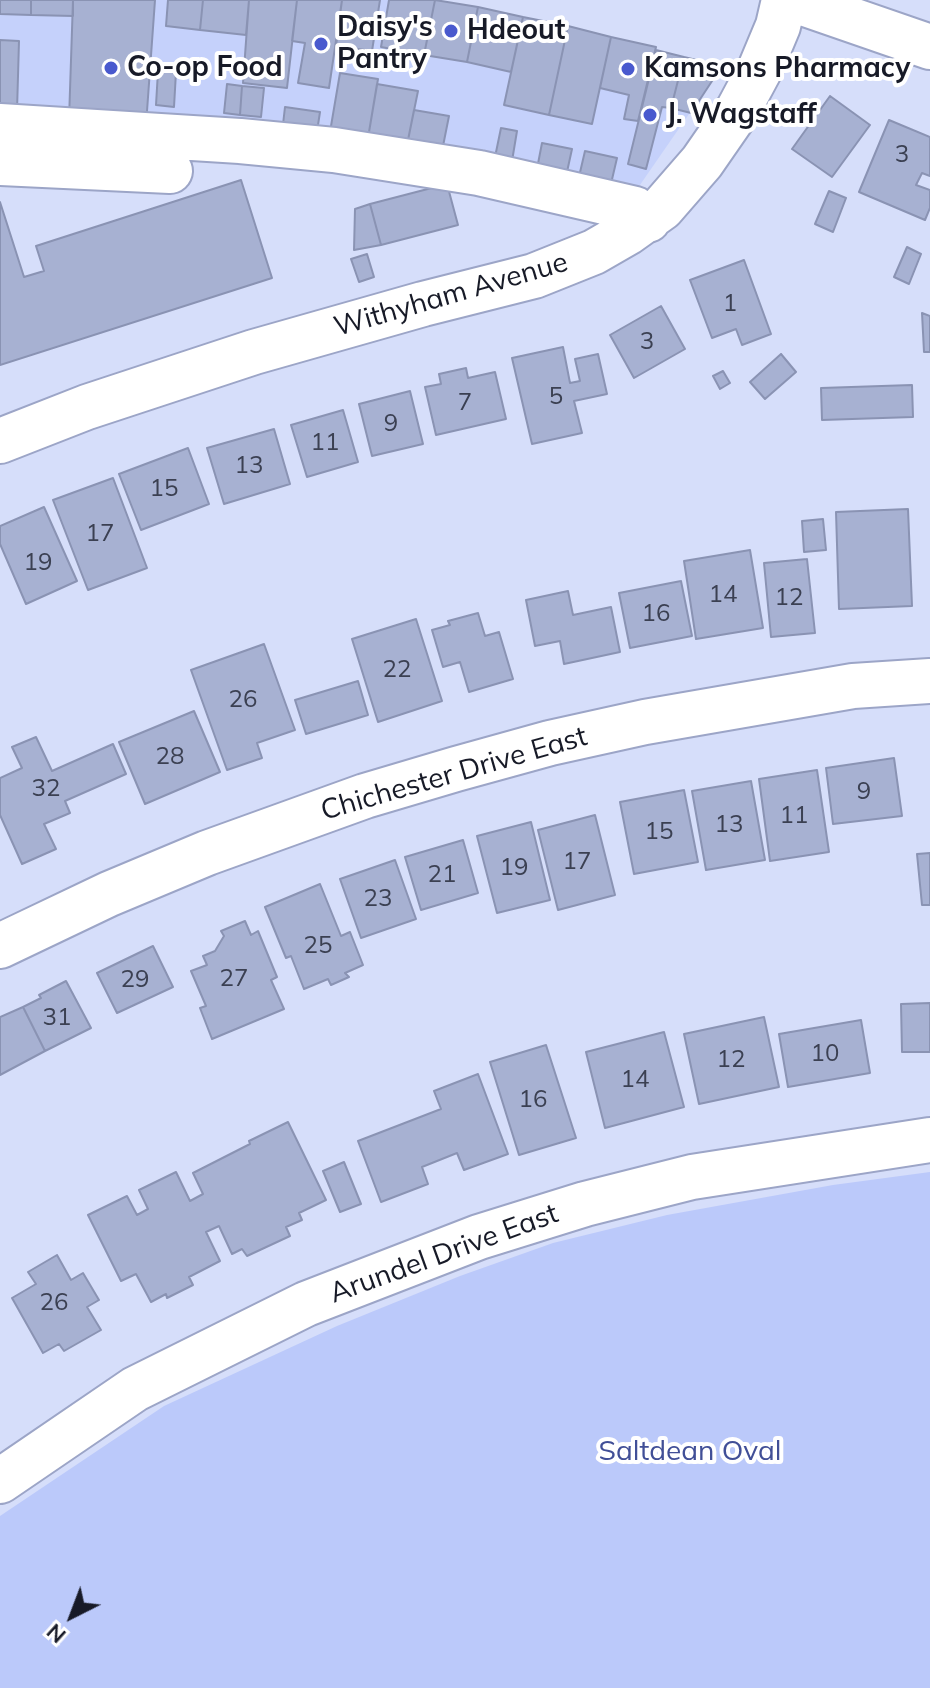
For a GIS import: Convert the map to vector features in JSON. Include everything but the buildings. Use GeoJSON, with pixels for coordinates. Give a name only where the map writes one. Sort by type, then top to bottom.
{"type":"FeatureCollection","features":[{"type":"Feature","properties":{"kind":"street"},"geometry":{"type":"LineString","coordinates":[[798,1],[930,47]]}},
{"type":"Feature","properties":{"kind":"street","name":"Withyham Avenue"},"geometry":{"type":"LineString","coordinates":[[0,441],[87,407],[254,352],[534,276],[594,252],[648,220],[702,162],[738,110],[778,26],[798,1]]}},
{"type":"Feature","properties":{"kind":"street"},"geometry":{"type":"LineString","coordinates":[[0,126],[334,150],[479,173],[635,209],[648,220]]}},
{"type":"Feature","properties":{"kind":"street"},"geometry":{"type":"LineString","coordinates":[[0,163],[170,171]]}},
{"type":"Feature","properties":{"kind":"street","name":"Chichester Drive East"},"geometry":{"type":"LineString","coordinates":[[0,946],[109,894],[207,853],[365,796],[456,769],[550,743],[645,722],[853,686],[930,681]]}},
{"type":"Feature","properties":{"kind":"street","name":"Arundel Drive East"},"geometry":{"type":"LineString","coordinates":[[0,1481],[135,1389],[306,1304],[479,1237],[585,1204],[692,1177],[930,1140]]}},
{"type":"Feature","properties":{"kind":"shaded area"},"geometry":{"type":"Polygon","coordinates":[[[0,0],[438,0],[656,47],[657,50],[709,63],[716,75],[633,195],[0,116],[0,0]]]}},
{"type":"Feature","properties":{"kind":"green space","name":"Saltdean Oval"},"geometry":{"type":"Polygon","coordinates":[[[930,1172],[930,1688],[0,1688],[0,1516],[164,1406],[337,1326],[460,1276],[553,1243],[667,1215],[833,1185],[930,1172]]]}},
{"type":"Feature","properties":{"kind":"place","name":"Hdeout"},"geometry":{"type":"Point","coordinates":[451,31]}},
{"type":"Feature","properties":{"kind":"place","name":"Daisy's Pantry"},"geometry":{"type":"Point","coordinates":[321,44]}},
{"type":"Feature","properties":{"kind":"place","name":"Co-op Food"},"geometry":{"type":"Point","coordinates":[111,68]}},
{"type":"Feature","properties":{"kind":"place","name":"Kamsons Pharmacy"},"geometry":{"type":"Point","coordinates":[628,69]}},
{"type":"Feature","properties":{"kind":"place","name":"J. Wagstaff"},"geometry":{"type":"Point","coordinates":[650,115]}}]}
